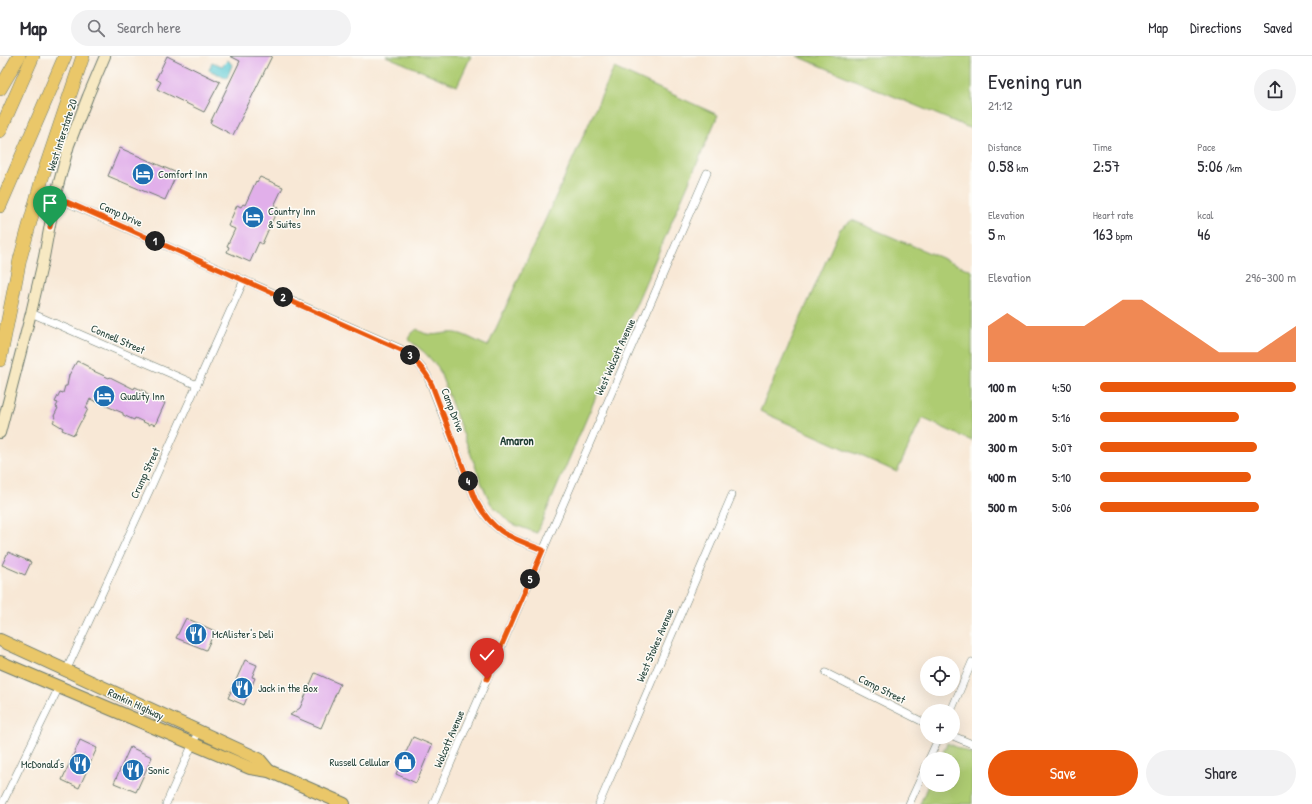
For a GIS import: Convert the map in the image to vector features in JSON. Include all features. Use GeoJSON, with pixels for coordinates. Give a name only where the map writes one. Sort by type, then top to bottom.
{"type":"FeatureCollection","features":[{"type":"Feature","properties":{"kind":"highway"},"geometry":{"type":"LineString","coordinates":[[0,89],[19,56]]}},
{"type":"Feature","properties":{"kind":"highway"},"geometry":{"type":"LineString","coordinates":[[0,131],[33,56]]}},
{"type":"Feature","properties":{"kind":"highway"},"geometry":{"type":"LineString","coordinates":[[0,206],[65,56]]}},
{"type":"Feature","properties":{"kind":"highway"},"geometry":{"type":"LineString","coordinates":[[0,360],[20,259],[42,175],[83,56]]}},
{"type":"Feature","properties":{"kind":"highway","name":"Rankin Highway"},"geometry":{"type":"LineString","coordinates":[[0,640],[259,759],[269,771]]}},
{"type":"Feature","properties":{"kind":"highway"},"geometry":{"type":"LineString","coordinates":[[0,657],[46,676],[66,671]]}},
{"type":"Feature","properties":{"kind":"highway","name":"Rankin Highway"},"geometry":{"type":"LineString","coordinates":[[0,662],[250,768],[269,771],[342,804]]}},
{"type":"Feature","properties":{"kind":"highway"},"geometry":{"type":"LineString","coordinates":[[59,687],[70,685],[124,708],[140,705]]}},
{"type":"Feature","properties":{"kind":"main road","name":"West Interstate 20"},"geometry":{"type":"LineString","coordinates":[[0,433],[6,415],[24,335],[31,313],[56,197],[69,145],[105,56]]}},
{"type":"Feature","properties":{"kind":"street","name":"West Wolcott Avenue"},"geometry":{"type":"LineString","coordinates":[[543,550],[707,173]]}},
{"type":"Feature","properties":{"kind":"street","name":"Camp Drive"},"geometry":{"type":"LineString","coordinates":[[56,197],[401,350],[411,356],[427,375],[475,499],[483,513],[493,525],[506,534],[516,540],[543,550]]}},
{"type":"Feature","properties":{"kind":"street","name":"Crump Street"},"geometry":{"type":"LineString","coordinates":[[66,671],[243,281]]}},
{"type":"Feature","properties":{"kind":"street","name":"Connell Street"},"geometry":{"type":"LineString","coordinates":[[31,313],[197,385]]}},
{"type":"Feature","properties":{"kind":"street","name":"West Stokes Avenue"},"geometry":{"type":"LineString","coordinates":[[599,804],[732,495]]}},
{"type":"Feature","properties":{"kind":"street","name":"Wolcott Avenue"},"geometry":{"type":"LineString","coordinates":[[433,804],[543,550]]}},
{"type":"Feature","properties":{"kind":"street"},"geometry":{"type":"LineString","coordinates":[[954,704],[972,662]]}},
{"type":"Feature","properties":{"kind":"street","name":"Camp Street"},"geometry":{"type":"LineString","coordinates":[[826,672],[920,720]]}},
{"type":"Feature","properties":{"kind":"street"},"geometry":{"type":"LineString","coordinates":[[2,804],[59,687]]}},
{"type":"Feature","properties":{"kind":"street"},"geometry":{"type":"LineString","coordinates":[[166,804],[198,732]]}},
{"type":"Feature","properties":{"kind":"street"},"geometry":{"type":"LineString","coordinates":[[960,739],[972,744]]}},
{"type":"Feature","properties":{"kind":"street"},"geometry":{"type":"LineString","coordinates":[[909,804],[920,780]]}},
{"type":"Feature","properties":{"kind":"green space"},"geometry":{"type":"Polygon","coordinates":[[[386,56],[471,56],[457,86],[386,56]]]}},
{"type":"Feature","properties":{"kind":"green space"},"geometry":{"type":"Polygon","coordinates":[[[797,56],[972,56],[972,129],[797,56]]]}},
{"type":"Feature","properties":{"kind":"green space"},"geometry":{"type":"Polygon","coordinates":[[[614,68],[718,115],[537,533],[510,523],[491,504],[438,367],[424,352],[408,339],[417,329],[432,335],[456,333],[488,346],[614,68]]]}},
{"type":"Feature","properties":{"kind":"green space"},"geometry":{"type":"Polygon","coordinates":[[[852,220],[972,271],[972,441],[922,418],[897,472],[760,411],[840,229],[852,220]]]}},
{"type":"Feature","properties":{"kind":"green space"},"geometry":{"type":"Polygon","coordinates":[[[947,744],[949,744],[972,754],[972,804],[920,804],[925,792],[960,792],[960,752],[943,752],[947,744]]]}},
{"type":"Feature","properties":{"kind":"water"},"geometry":{"type":"Polygon","coordinates":[[[228,60],[232,65],[227,78],[209,70],[212,62],[222,66],[228,60]]]}},
{"type":"Feature","properties":{"kind":"building"},"geometry":{"type":"Polygon","coordinates":[[[167,56],[220,82],[204,112],[157,89],[161,82],[156,79],[167,56]]]}},
{"type":"Feature","properties":{"kind":"building"},"geometry":{"type":"Polygon","coordinates":[[[230,56],[272,56],[233,135],[210,123],[240,61],[230,56]]]}},
{"type":"Feature","properties":{"kind":"building","name":"Comfort Inn"},"geometry":{"type":"Polygon","coordinates":[[[120,148],[177,173],[165,200],[108,176],[120,148]]]}},
{"type":"Feature","properties":{"kind":"building","name":"Country Inn & Suites"},"geometry":{"type":"Polygon","coordinates":[[[260,177],[283,187],[274,206],[278,208],[262,244],[259,242],[250,262],[227,252],[229,247],[227,246],[235,229],[228,226],[237,205],[241,207],[243,204],[245,205],[256,181],[257,182],[260,177]]]}},
{"type":"Feature","properties":{"kind":"building","name":"Quality Inn"},"geometry":{"type":"Polygon","coordinates":[[[77,361],[89,367],[89,369],[109,378],[110,377],[134,389],[135,387],[165,403],[155,425],[150,423],[150,425],[135,418],[134,420],[123,415],[123,413],[90,399],[86,408],[88,409],[74,435],[62,430],[63,428],[53,422],[58,408],[56,407],[58,403],[55,402],[60,392],[63,393],[65,386],[67,386],[69,375],[77,361]]]}},
{"type":"Feature","properties":{"kind":"building"},"geometry":{"type":"Polygon","coordinates":[[[8,552],[31,562],[25,575],[2,565],[8,552]]]}},
{"type":"Feature","properties":{"kind":"building","name":"McAlister's Deli"},"geometry":{"type":"Polygon","coordinates":[[[186,618],[215,631],[206,650],[176,638],[186,618]]]}},
{"type":"Feature","properties":{"kind":"building","name":"Jack in the Box"},"geometry":{"type":"Polygon","coordinates":[[[245,660],[257,665],[252,677],[255,678],[244,705],[228,698],[245,660]]]}},
{"type":"Feature","properties":{"kind":"building"},"geometry":{"type":"Polygon","coordinates":[[[315,673],[340,684],[321,728],[290,715],[300,708],[315,673]]]}},
{"type":"Feature","properties":{"kind":"building"},"geometry":{"type":"Polygon","coordinates":[[[413,737],[432,745],[416,783],[396,774],[413,737]]]}},
{"type":"Feature","properties":{"kind":"building","name":"McDonald's"},"geometry":{"type":"Polygon","coordinates":[[[80,740],[97,748],[79,788],[62,780],[80,740]]]}},
{"type":"Feature","properties":{"kind":"building","name":"Sonic"},"geometry":{"type":"Polygon","coordinates":[[[130,747],[152,757],[136,792],[114,783],[130,747]]]}},
{"type":"Feature","properties":{"kind":"place","name":"Comfort Inn"},"geometry":{"type":"Point","coordinates":[143,174]}},
{"type":"Feature","properties":{"kind":"place","name":"Country Inn & Suites"},"geometry":{"type":"Point","coordinates":[253,217]}},
{"type":"Feature","properties":{"kind":"place","name":"Quality Inn"},"geometry":{"type":"Point","coordinates":[104,396]}},
{"type":"Feature","properties":{"kind":"place","name":"McAlister's Deli"},"geometry":{"type":"Point","coordinates":[196,634]}},
{"type":"Feature","properties":{"kind":"place","name":"Jack in the Box"},"geometry":{"type":"Point","coordinates":[242,688]}},
{"type":"Feature","properties":{"kind":"place","name":"Russell Cellular"},"geometry":{"type":"Point","coordinates":[405,762]}},
{"type":"Feature","properties":{"kind":"place","name":"McDonald's"},"geometry":{"type":"Point","coordinates":[80,764]}},
{"type":"Feature","properties":{"kind":"place","name":"Sonic"},"geometry":{"type":"Point","coordinates":[133,770]}},
{"type":"Feature","properties":{"kind":"district","name":"Amaron"},"geometry":{"type":"Point","coordinates":[517,440]}},
{"type":"Feature","properties":{"kind":"route"},"geometry":{"type":"LineString","coordinates":[[50,227],[56,197],[401,350],[411,356],[420,365],[432,385],[475,499],[483,513],[493,525],[506,534],[516,540],[543,550],[487,679]]}}]}
